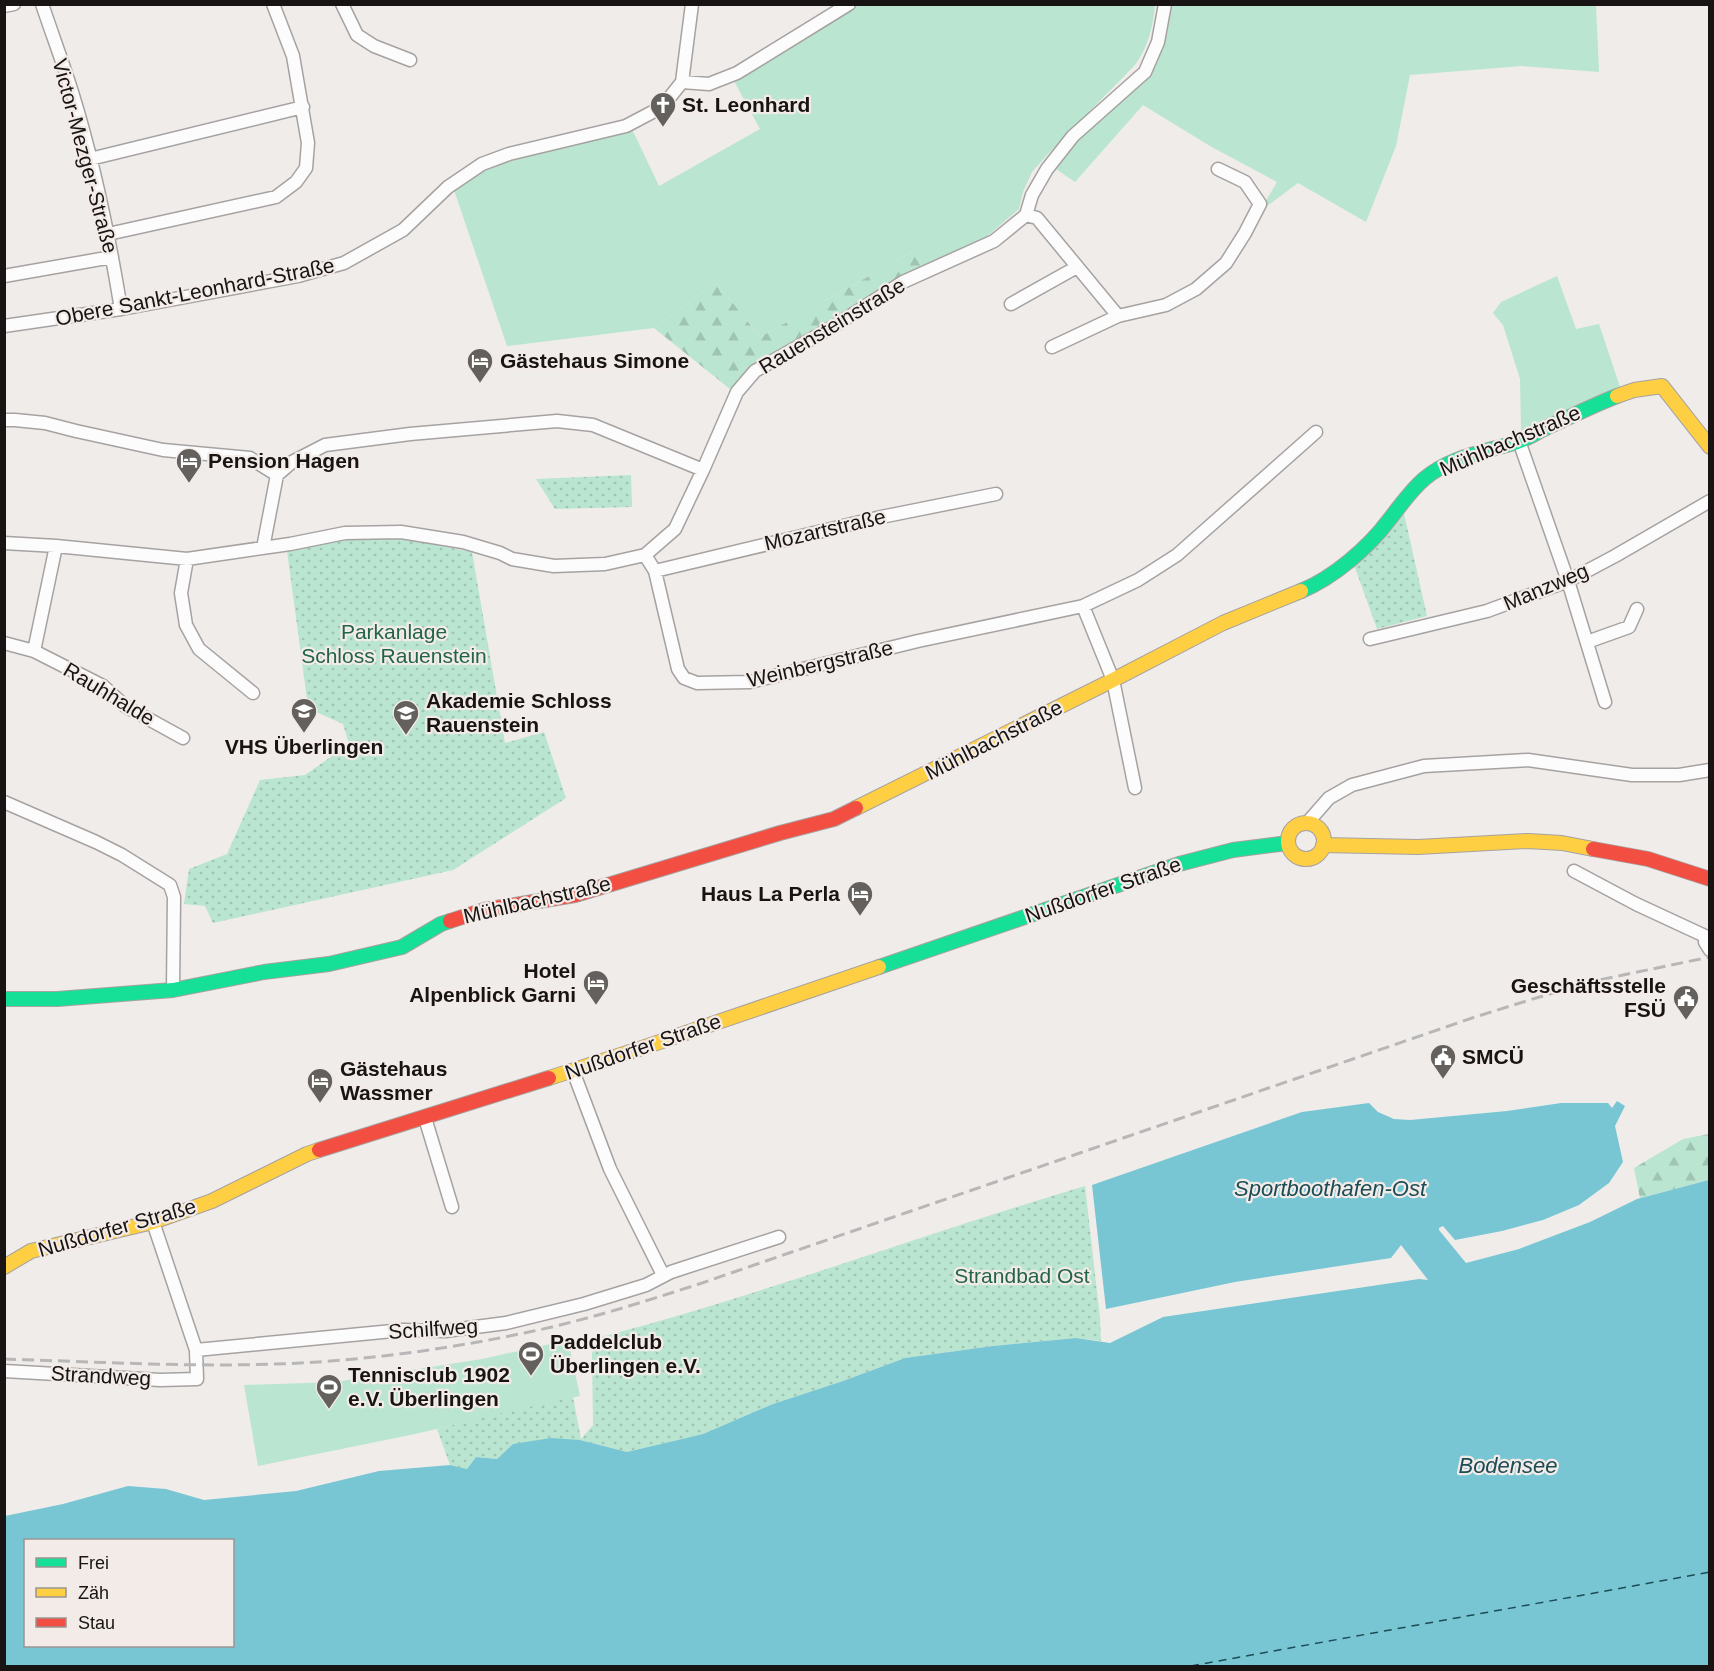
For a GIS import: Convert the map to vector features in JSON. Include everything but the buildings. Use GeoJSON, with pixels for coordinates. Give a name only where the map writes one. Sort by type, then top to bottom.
{"type":"FeatureCollection","features":[{"type":"Feature","properties":{"kind":"street"},"geometry":{"type":"LineString","coordinates":[[4,6],[14,4]]}},
{"type":"Feature","properties":{"kind":"street","name":"Victor-Mezger-Straße"},"geometry":{"type":"LineString","coordinates":[[42,4],[72,92],[90,159],[108,234],[121,309]]}},
{"type":"Feature","properties":{"kind":"street"},"geometry":{"type":"LineString","coordinates":[[342,4],[357,35],[374,46],[410,60]]}},
{"type":"Feature","properties":{"kind":"street"},"geometry":{"type":"LineString","coordinates":[[692,4],[682,82],[709,84],[737,73],[849,4]]}},
{"type":"Feature","properties":{"kind":"street","name":"Rauensteinstraße"},"geometry":{"type":"LineString","coordinates":[[4,543],[187,559],[345,533],[401,532],[463,542],[512,559],[554,566],[605,564],[645,555],[675,529],[737,392],[755,371],[836,325],[903,282],[994,242],[1026,215],[1032,195],[1047,169],[1073,136],[1145,72],[1158,42],[1165,4]]}},
{"type":"Feature","properties":{"kind":"street"},"geometry":{"type":"LineString","coordinates":[[108,234],[276,197],[296,182],[306,168],[308,143],[293,56],[274,5]]}},
{"type":"Feature","properties":{"kind":"street","name":"Obere Sankt-Leonhard-Straße"},"geometry":{"type":"LineString","coordinates":[[4,326],[121,309],[298,276],[344,263],[403,230],[448,187],[482,164],[509,154],[626,126],[662,107],[682,82]]}},
{"type":"Feature","properties":{"kind":"street"},"geometry":{"type":"LineString","coordinates":[[90,159],[303,107]]}},
{"type":"Feature","properties":{"kind":"street"},"geometry":{"type":"LineString","coordinates":[[1052,347],[1119,316],[1166,305],[1196,289],[1226,263],[1260,204],[1245,182],[1218,169]]}},
{"type":"Feature","properties":{"kind":"street"},"geometry":{"type":"LineString","coordinates":[[1026,215],[1037,218],[1119,316]]}},
{"type":"Feature","properties":{"kind":"street"},"geometry":{"type":"LineString","coordinates":[[4,276],[112,257]]}},
{"type":"Feature","properties":{"kind":"street"},"geometry":{"type":"LineString","coordinates":[[1011,304],[1077,267]]}},
{"type":"Feature","properties":{"kind":"street","name":"Mühlbachstraße"},"geometry":{"type":"LineString","coordinates":[[4,999],[57,999],[173,990],[264,972],[329,964],[402,947],[441,924],[484,910],[574,896],[780,833],[834,819],[1222,623],[1317,585],[1349,561],[1389,520],[1406,496],[1426,477],[1455,460],[1519,441],[1597,404],[1634,390],[1662,386],[1710,447]]}},
{"type":"Feature","properties":{"kind":"street"},"geometry":{"type":"LineString","coordinates":[[4,420],[45,423],[164,450],[250,458],[277,475]]}},
{"type":"Feature","properties":{"kind":"street"},"geometry":{"type":"LineString","coordinates":[[263,548],[277,475],[292,462],[325,445],[422,433],[557,421],[593,425],[703,470]]}},
{"type":"Feature","properties":{"kind":"street","name":"Weinbergstraße"},"geometry":{"type":"LineString","coordinates":[[645,555],[655,571],[678,669],[684,678],[697,683],[750,682],[918,641],[1083,606],[1138,580],[1177,555],[1316,432]]}},
{"type":"Feature","properties":{"kind":"street"},"geometry":{"type":"LineString","coordinates":[[1519,441],[1568,581],[1605,702]]}},
{"type":"Feature","properties":{"kind":"street","name":"Mozartstraße"},"geometry":{"type":"LineString","coordinates":[[655,571],[881,517],[996,494]]}},
{"type":"Feature","properties":{"kind":"street","name":"Manzweg"},"geometry":{"type":"LineString","coordinates":[[1370,639],[1487,611],[1568,581],[1710,501]]}},
{"type":"Feature","properties":{"kind":"street"},"geometry":{"type":"LineString","coordinates":[[34,651],[56,546]]}},
{"type":"Feature","properties":{"kind":"street"},"geometry":{"type":"LineString","coordinates":[[187,559],[181,593],[186,625],[199,649],[253,693]]}},
{"type":"Feature","properties":{"kind":"street"},"geometry":{"type":"LineString","coordinates":[[1083,606],[1113,680],[1135,788]]}},
{"type":"Feature","properties":{"kind":"street"},"geometry":{"type":"LineString","coordinates":[[1587,642],[1629,627],[1636,609]]}},
{"type":"Feature","properties":{"kind":"street","name":"Rauhhalde"},"geometry":{"type":"LineString","coordinates":[[4,643],[34,651],[103,686],[125,706],[183,738]]}},
{"type":"Feature","properties":{"kind":"street"},"geometry":{"type":"LineString","coordinates":[[1308,822],[1329,798],[1352,785],[1424,766],[1528,760],[1632,775],[1679,775],[1710,770]]}},
{"type":"Feature","properties":{"kind":"street"},"geometry":{"type":"LineString","coordinates":[[4,802],[122,855],[170,885],[174,897],[173,990]]}},
{"type":"Feature","properties":{"kind":"street"},"geometry":{"type":"LineString","coordinates":[[1308,822],[1321,830],[1324,837],[1320,852],[1306,859],[1297,857],[1291,851],[1288,835],[1299,824],[1308,822]]}},
{"type":"Feature","properties":{"kind":"street"},"geometry":{"type":"LineString","coordinates":[[1323,845],[1418,847],[1528,842],[1562,843],[1648,859],[1710,879]]}},
{"type":"Feature","properties":{"kind":"street","name":"Nußdorfer Straße"},"geometry":{"type":"LineString","coordinates":[[4,1267],[31,1251],[153,1222],[212,1201],[307,1154],[573,1071],[1179,864],[1230,849],[1288,843]]}},
{"type":"Feature","properties":{"kind":"street"},"geometry":{"type":"LineString","coordinates":[[1574,871],[1636,904],[1707,934],[1705,942],[1710,950]]}},
{"type":"Feature","properties":{"kind":"street"},"geometry":{"type":"LineString","coordinates":[[573,1071],[610,1169],[663,1275]]}},
{"type":"Feature","properties":{"kind":"street"},"geometry":{"type":"LineString","coordinates":[[425,1118],[452,1207]]}},
{"type":"Feature","properties":{"kind":"street"},"geometry":{"type":"LineString","coordinates":[[153,1222],[196,1350]]}},
{"type":"Feature","properties":{"kind":"street","name":"Schilfweg"},"geometry":{"type":"LineString","coordinates":[[196,1350],[403,1330],[445,1330],[507,1323],[584,1304],[646,1285],[663,1275],[779,1238]]}},
{"type":"Feature","properties":{"kind":"street","name":"Strandweg"},"geometry":{"type":"LineString","coordinates":[[4,1371],[160,1380],[197,1379],[196,1350]]}},
{"type":"Feature","properties":{"kind":"green space"},"geometry":{"type":"Polygon","coordinates":[[[859,5],[1155,5],[1149,36],[1135,65],[1032,172],[1023,192],[1019,209],[985,238],[922,267],[912,252],[760,337],[716,282],[654,328],[507,346],[454,190],[486,168],[632,129],[659,186],[760,129],[734,81],[859,5]]]}},
{"type":"Feature","properties":{"kind":"green space"},"geometry":{"type":"Polygon","coordinates":[[[1170,5],[1596,5],[1599,72],[1522,66],[1410,75],[1396,146],[1366,222],[1298,183],[1260,211],[1277,182],[1210,146],[1143,105],[1075,182],[1053,167],[1072,143],[1153,71],[1170,5]]]}},
{"type":"Feature","properties":{"kind":"green space"},"geometry":{"type":"Polygon","coordinates":[[[912,252],[922,267],[756,363],[730,389],[654,328],[716,282],[760,337],[912,252]]]}},
{"type":"Feature","properties":{"kind":"green space"},"geometry":{"type":"Polygon","coordinates":[[[1557,276],[1576,329],[1599,324],[1621,390],[1521,431],[1520,379],[1503,325],[1493,313],[1501,302],[1557,276]]]}},
{"type":"Feature","properties":{"kind":"green space"},"geometry":{"type":"Polygon","coordinates":[[[631,475],[632,507],[555,509],[536,479],[631,475]]]}},
{"type":"Feature","properties":{"kind":"green space"},"geometry":{"type":"Polygon","coordinates":[[[1403,509],[1427,616],[1377,629],[1353,562],[1403,509]]]}},
{"type":"Feature","properties":{"kind":"green space","name":"Parkanlage Schloss Rauenstein"},"geometry":{"type":"Polygon","coordinates":[[[403,538],[472,552],[505,743],[544,732],[566,798],[453,870],[213,923],[205,906],[184,904],[189,869],[227,854],[260,780],[305,775],[349,744],[343,724],[314,711],[307,699],[287,551],[345,540],[403,538]]]}},
{"type":"Feature","properties":{"kind":"green space"},"geometry":{"type":"Polygon","coordinates":[[[1709,1134],[1710,1180],[1640,1198],[1634,1168],[1683,1139],[1709,1134]]]}},
{"type":"Feature","properties":{"kind":"green space","name":"Strandbad Ost"},"geometry":{"type":"Polygon","coordinates":[[[1085,1186],[1101,1341],[1076,1338],[905,1358],[773,1404],[703,1434],[627,1452],[580,1440],[513,1444],[497,1459],[476,1457],[467,1469],[450,1465],[437,1429],[573,1397],[581,1439],[593,1425],[592,1353],[601,1337],[723,1302],[1085,1186]]]}},
{"type":"Feature","properties":{"kind":"green space"},"geometry":{"type":"Polygon","coordinates":[[[568,1340],[580,1396],[415,1434],[258,1466],[244,1385],[335,1382],[482,1359],[568,1340]]]}},
{"type":"Feature","properties":{"kind":"water","name":"Bodensee"},"geometry":{"type":"Polygon","coordinates":[[[1617,1101],[1625,1106],[1615,1126],[1623,1162],[1609,1183],[1579,1205],[1543,1220],[1455,1240],[1443,1226],[1439,1230],[1466,1263],[1519,1249],[1590,1222],[1637,1199],[1709,1180],[1709,1666],[5,1666],[5,1516],[63,1504],[128,1486],[166,1489],[204,1500],[296,1491],[379,1471],[450,1465],[467,1469],[476,1457],[497,1459],[513,1444],[551,1438],[580,1440],[627,1452],[703,1434],[773,1404],[905,1358],[1076,1338],[1110,1343],[1163,1317],[1419,1279],[1428,1280],[1401,1245],[1391,1258],[1235,1282],[1106,1309],[1092,1185],[1302,1112],[1369,1103],[1378,1112],[1394,1119],[1410,1120],[1507,1111],[1561,1103],[1608,1103],[1612,1108],[1617,1101]]]}},
{"type":"Feature","properties":{"kind":"ferry route"},"geometry":{"type":"LineString","coordinates":[[1191,1666],[1710,1572]]}},
{"type":"Feature","properties":{"kind":"railway"},"geometry":{"type":"LineString","coordinates":[[4,1359],[189,1365],[300,1363],[415,1352],[551,1327],[699,1284],[1475,1017],[1599,980],[1710,957]]}},
{"type":"Feature","properties":{"kind":"traffic: fast"},"geometry":{"type":"LineString","coordinates":[[1301,591],[1337,570],[1360,551],[1381,531],[1414,488],[1434,471],[1457,460],[1521,440],[1617,396]]}},
{"type":"Feature","properties":{"kind":"traffic: fast"},"geometry":{"type":"LineString","coordinates":[[879,967],[1179,864],[1233,850],[1288,843]]}},
{"type":"Feature","properties":{"kind":"traffic: fast"},"geometry":{"type":"LineString","coordinates":[[4,999],[57,999],[173,990],[264,972],[329,964],[402,947],[450,921]]}},
{"type":"Feature","properties":{"kind":"traffic: slow"},"geometry":{"type":"LineString","coordinates":[[1617,396],[1634,390],[1662,386],[1710,447]]}},
{"type":"Feature","properties":{"kind":"traffic: slow"},"geometry":{"type":"LineString","coordinates":[[856,808],[1223,623],[1301,591]]}},
{"type":"Feature","properties":{"kind":"traffic: slow"},"geometry":{"type":"LineString","coordinates":[[1306,823],[1319,828],[1324,841],[1319,854],[1306,859],[1293,854],[1288,841],[1293,828],[1306,823]]}},
{"type":"Feature","properties":{"kind":"traffic: slow"},"geometry":{"type":"LineString","coordinates":[[1323,845],[1418,847],[1528,841],[1562,843],[1593,849]]}},
{"type":"Feature","properties":{"kind":"traffic: slow"},"geometry":{"type":"LineString","coordinates":[[549,1078],[879,967]]}},
{"type":"Feature","properties":{"kind":"traffic: slow"},"geometry":{"type":"LineString","coordinates":[[4,1267],[31,1251],[153,1222],[212,1201],[319,1150]]}},
{"type":"Feature","properties":{"kind":"traffic: jam"},"geometry":{"type":"LineString","coordinates":[[450,921],[484,910],[575,895],[834,819],[856,808]]}},
{"type":"Feature","properties":{"kind":"traffic: jam"},"geometry":{"type":"LineString","coordinates":[[1593,849],[1648,859],[1710,879]]}},
{"type":"Feature","properties":{"kind":"traffic: jam"},"geometry":{"type":"LineString","coordinates":[[319,1150],[549,1078]]}},
{"type":"Feature","properties":{"kind":"place","name":"St. Leonhard"},"geometry":{"type":"Point","coordinates":[663,128]}},
{"type":"Feature","properties":{"kind":"place","name":"Gästehaus Simone"},"geometry":{"type":"Point","coordinates":[480,384]}},
{"type":"Feature","properties":{"kind":"place","name":"Pension Hagen"},"geometry":{"type":"Point","coordinates":[189,484]}},
{"type":"Feature","properties":{"kind":"place","name":"VHS Überlingen"},"geometry":{"type":"Point","coordinates":[304,734]}},
{"type":"Feature","properties":{"kind":"place","name":"Akademie Schloss Rauenstein"},"geometry":{"type":"Point","coordinates":[406,736]}},
{"type":"Feature","properties":{"kind":"place","name":"Haus La Perla"},"geometry":{"type":"Point","coordinates":[860,917]}},
{"type":"Feature","properties":{"kind":"place","name":"Hotel Alpenblick Garni"},"geometry":{"type":"Point","coordinates":[596,1006]}},
{"type":"Feature","properties":{"kind":"place","name":"Geschäftsstelle FSÜ"},"geometry":{"type":"Point","coordinates":[1686,1021]}},
{"type":"Feature","properties":{"kind":"place","name":"SMCÜ"},"geometry":{"type":"Point","coordinates":[1443,1080]}},
{"type":"Feature","properties":{"kind":"place","name":"Gästehaus Wassmer"},"geometry":{"type":"Point","coordinates":[320,1104]}},
{"type":"Feature","properties":{"kind":"place","name":"Paddelclub Überlingen e.V."},"geometry":{"type":"Point","coordinates":[531,1377]}},
{"type":"Feature","properties":{"kind":"place","name":"Tennisclub 1902 e.V. Überlingen"},"geometry":{"type":"Point","coordinates":[329,1410]}},
{"type":"Feature","properties":{"kind":"water label","name":"Sportboothafen-Ost"},"geometry":{"type":"Point","coordinates":[1330,1188]}}]}
